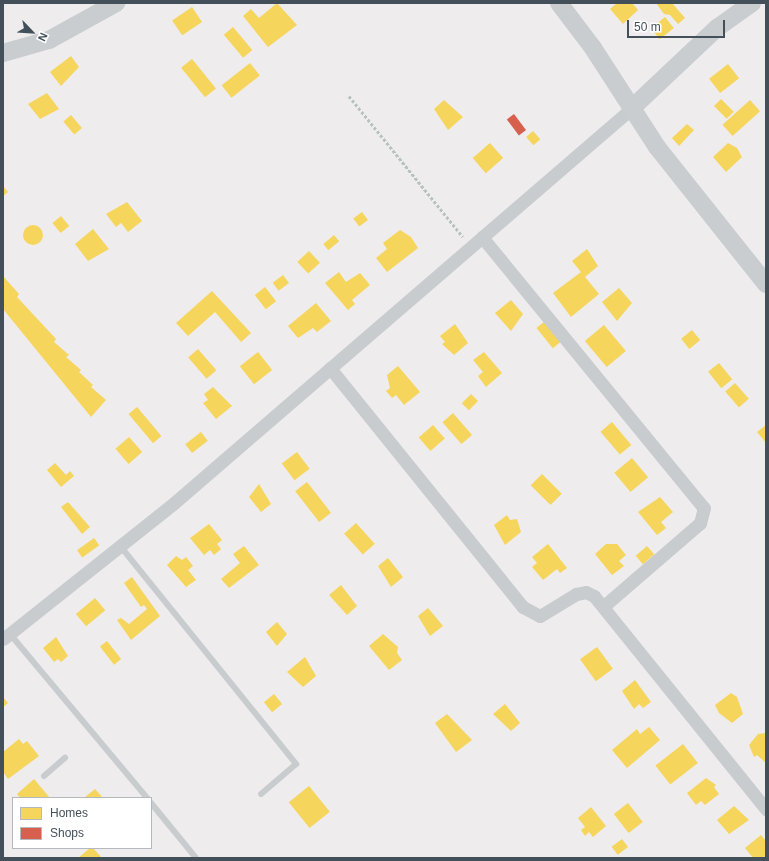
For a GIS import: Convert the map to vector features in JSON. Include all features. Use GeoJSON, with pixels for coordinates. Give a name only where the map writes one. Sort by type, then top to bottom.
{"type":"FeatureCollection","features":[{"type":"Feature","properties":{"kind":"street"},"geometry":{"type":"LineString","coordinates":[[3,53],[49,40],[116,3]]}},
{"type":"Feature","properties":{"kind":"street"},"geometry":{"type":"LineString","coordinates":[[558,3],[679,175],[766,284]]}},
{"type":"Feature","properties":{"kind":"street"},"geometry":{"type":"LineString","coordinates":[[5,637],[121,547],[632,108],[717,28],[752,3]]}},
{"type":"Feature","properties":{"kind":"street"},"geometry":{"type":"LineString","coordinates":[[482,237],[704,508],[700,523],[604,606]]}},
{"type":"Feature","properties":{"kind":"street"},"geometry":{"type":"LineString","coordinates":[[330,368],[528,612],[536,616],[545,615],[581,592],[594,596],[604,606],[766,809]]}},
{"type":"Feature","properties":{"kind":"lane"},"geometry":{"type":"LineString","coordinates":[[121,547],[296,764],[261,794]]}},
{"type":"Feature","properties":{"kind":"lane"},"geometry":{"type":"LineString","coordinates":[[5,637],[146,797]]}},
{"type":"Feature","properties":{"kind":"lane"},"geometry":{"type":"LineString","coordinates":[[44,776],[65,758]]}},
{"type":"Feature","properties":{"kind":"lane"},"geometry":{"type":"LineString","coordinates":[[152,804],[196,858]]}},
{"type":"Feature","properties":{"kind":"path"},"geometry":{"type":"LineString","coordinates":[[348,96],[471,247]]}},
{"type":"Feature","properties":{"kind":"building: Homes"},"geometry":{"type":"Polygon","coordinates":[[[277,3],[297,25],[268,47],[243,16],[251,9],[259,18],[277,3]]]}},
{"type":"Feature","properties":{"kind":"building: Homes"},"geometry":{"type":"Polygon","coordinates":[[[617,3],[632,3],[638,10],[623,24],[610,9],[617,3]]]}},
{"type":"Feature","properties":{"kind":"building: Homes"},"geometry":{"type":"Polygon","coordinates":[[[656,3],[672,3],[685,18],[678,24],[670,15],[664,14],[656,3]]]}},
{"type":"Feature","properties":{"kind":"building: Homes"},"geometry":{"type":"Polygon","coordinates":[[[192,7],[202,22],[182,35],[172,20],[192,7]]]}},
{"type":"Feature","properties":{"kind":"building: Homes"},"geometry":{"type":"Polygon","coordinates":[[[665,17],[674,28],[660,39],[651,28],[665,17]]]}},
{"type":"Feature","properties":{"kind":"building: Homes"},"geometry":{"type":"Polygon","coordinates":[[[233,27],[252,50],[243,58],[224,35],[233,27]]]}},
{"type":"Feature","properties":{"kind":"building: Homes"},"geometry":{"type":"Polygon","coordinates":[[[71,56],[79,67],[61,86],[50,72],[71,56]]]}},
{"type":"Feature","properties":{"kind":"building: Homes"},"geometry":{"type":"Polygon","coordinates":[[[192,59],[216,89],[205,97],[181,68],[192,59]]]}},
{"type":"Feature","properties":{"kind":"building: Homes"},"geometry":{"type":"Polygon","coordinates":[[[250,63],[260,76],[231,98],[222,85],[250,63]]]}},
{"type":"Feature","properties":{"kind":"building: Homes"},"geometry":{"type":"Polygon","coordinates":[[[728,64],[739,78],[720,93],[709,79],[728,64]]]}},
{"type":"Feature","properties":{"kind":"building: Homes"},"geometry":{"type":"Polygon","coordinates":[[[47,93],[59,109],[40,119],[28,104],[47,93]]]}},
{"type":"Feature","properties":{"kind":"building: Homes"},"geometry":{"type":"Polygon","coordinates":[[[721,99],[734,112],[727,119],[714,106],[721,99]]]}},
{"type":"Feature","properties":{"kind":"building: Homes"},"geometry":{"type":"Polygon","coordinates":[[[444,100],[463,117],[448,130],[434,109],[444,100]]]}},
{"type":"Feature","properties":{"kind":"building: Homes"},"geometry":{"type":"Polygon","coordinates":[[[750,100],[760,111],[733,136],[723,125],[750,100]]]}},
{"type":"Feature","properties":{"kind":"building: Homes"},"geometry":{"type":"Polygon","coordinates":[[[71,115],[82,128],[74,134],[63,121],[71,115]]]}},
{"type":"Feature","properties":{"kind":"building: Homes"},"geometry":{"type":"Polygon","coordinates":[[[687,124],[694,130],[679,146],[672,138],[687,124]]]}},
{"type":"Feature","properties":{"kind":"building: Homes"},"geometry":{"type":"Polygon","coordinates":[[[533,131],[540,139],[533,145],[526,137],[533,131]]]}},
{"type":"Feature","properties":{"kind":"building: Homes"},"geometry":{"type":"Polygon","coordinates":[[[490,143],[503,158],[486,173],[473,158],[490,143]]]}},
{"type":"Feature","properties":{"kind":"building: Homes"},"geometry":{"type":"Polygon","coordinates":[[[728,143],[737,148],[742,157],[726,172],[713,157],[728,143]]]}},
{"type":"Feature","properties":{"kind":"building: Homes"},"geometry":{"type":"Polygon","coordinates":[[[3,186],[8,192],[3,196],[3,186]]]}},
{"type":"Feature","properties":{"kind":"building: Homes"},"geometry":{"type":"Polygon","coordinates":[[[127,202],[142,221],[128,232],[121,223],[116,227],[106,214],[127,202]]]}},
{"type":"Feature","properties":{"kind":"building: Homes"},"geometry":{"type":"Polygon","coordinates":[[[362,212],[368,220],[359,227],[353,219],[362,212]]]}},
{"type":"Feature","properties":{"kind":"building: Homes"},"geometry":{"type":"Polygon","coordinates":[[[61,216],[69,226],[61,233],[52,223],[61,216]]]}},
{"type":"Feature","properties":{"kind":"building: Homes"},"geometry":{"type":"Polygon","coordinates":[[[33,225],[40,228],[43,235],[40,242],[33,245],[26,242],[23,235],[26,228],[33,225]]]}},
{"type":"Feature","properties":{"kind":"building: Homes"},"geometry":{"type":"Polygon","coordinates":[[[93,229],[109,249],[88,261],[75,244],[93,229]]]}},
{"type":"Feature","properties":{"kind":"building: Homes"},"geometry":{"type":"Polygon","coordinates":[[[400,230],[411,237],[418,248],[387,272],[376,258],[387,249],[383,243],[400,230]]]}},
{"type":"Feature","properties":{"kind":"building: Homes"},"geometry":{"type":"Polygon","coordinates":[[[334,235],[339,241],[328,250],[323,244],[334,235]]]}},
{"type":"Feature","properties":{"kind":"building: Homes"},"geometry":{"type":"Polygon","coordinates":[[[587,249],[598,266],[585,277],[599,294],[571,317],[553,293],[581,272],[572,261],[587,249]]]}},
{"type":"Feature","properties":{"kind":"building: Homes"},"geometry":{"type":"Polygon","coordinates":[[[309,251],[320,263],[308,274],[297,262],[309,251]]]}},
{"type":"Feature","properties":{"kind":"building: Homes"},"geometry":{"type":"Polygon","coordinates":[[[339,272],[346,282],[360,273],[370,285],[352,300],[355,304],[348,310],[325,283],[339,272]]]}},
{"type":"Feature","properties":{"kind":"building: Homes"},"geometry":{"type":"Polygon","coordinates":[[[283,275],[289,283],[279,291],[273,283],[283,275]]]}},
{"type":"Feature","properties":{"kind":"building: Homes"},"geometry":{"type":"Polygon","coordinates":[[[3,276],[19,294],[17,297],[56,339],[54,342],[69,355],[66,357],[81,370],[79,372],[93,385],[91,387],[106,400],[91,417],[3,309],[3,276]]]}},
{"type":"Feature","properties":{"kind":"building: Homes"},"geometry":{"type":"Polygon","coordinates":[[[265,287],[276,301],[266,309],[255,295],[265,287]]]}},
{"type":"Feature","properties":{"kind":"building: Homes"},"geometry":{"type":"Polygon","coordinates":[[[619,288],[632,303],[617,321],[602,302],[619,288]]]}},
{"type":"Feature","properties":{"kind":"building: Homes"},"geometry":{"type":"Polygon","coordinates":[[[212,291],[251,333],[241,342],[215,312],[188,336],[176,323],[212,291]]]}},
{"type":"Feature","properties":{"kind":"building: Homes"},"geometry":{"type":"Polygon","coordinates":[[[511,300],[523,314],[511,331],[495,313],[511,300]]]}},
{"type":"Feature","properties":{"kind":"building: Homes"},"geometry":{"type":"Polygon","coordinates":[[[316,303],[331,321],[317,332],[313,328],[298,338],[288,326],[316,303]]]}},
{"type":"Feature","properties":{"kind":"building: Homes"},"geometry":{"type":"Polygon","coordinates":[[[545,321],[561,341],[553,348],[536,328],[545,321]]]}},
{"type":"Feature","properties":{"kind":"building: Homes"},"geometry":{"type":"Polygon","coordinates":[[[455,324],[468,343],[454,355],[442,344],[445,342],[440,336],[455,324]]]}},
{"type":"Feature","properties":{"kind":"building: Homes"},"geometry":{"type":"Polygon","coordinates":[[[604,325],[626,351],[607,367],[585,341],[604,325]]]}},
{"type":"Feature","properties":{"kind":"building: Homes"},"geometry":{"type":"Polygon","coordinates":[[[692,330],[700,340],[689,349],[681,339],[692,330]]]}},
{"type":"Feature","properties":{"kind":"building: Homes"},"geometry":{"type":"Polygon","coordinates":[[[198,349],[216,370],[207,379],[188,358],[198,349]]]}},
{"type":"Feature","properties":{"kind":"building: Homes"},"geometry":{"type":"Polygon","coordinates":[[[258,352],[272,370],[254,384],[240,366],[258,352]]]}},
{"type":"Feature","properties":{"kind":"building: Homes"},"geometry":{"type":"Polygon","coordinates":[[[484,352],[502,373],[486,387],[478,376],[483,372],[473,360],[484,352]]]}},
{"type":"Feature","properties":{"kind":"building: Homes"},"geometry":{"type":"Polygon","coordinates":[[[719,363],[732,379],[721,388],[708,372],[719,363]]]}},
{"type":"Feature","properties":{"kind":"building: Homes"},"geometry":{"type":"Polygon","coordinates":[[[398,366],[420,392],[404,405],[396,395],[392,398],[386,391],[390,388],[387,375],[398,366]]]}},
{"type":"Feature","properties":{"kind":"building: Homes"},"geometry":{"type":"Polygon","coordinates":[[[735,383],[749,399],[739,407],[725,392],[735,383]]]}},
{"type":"Feature","properties":{"kind":"building: Homes"},"geometry":{"type":"Polygon","coordinates":[[[213,387],[232,406],[216,419],[203,403],[208,400],[204,394],[213,387]]]}},
{"type":"Feature","properties":{"kind":"building: Homes"},"geometry":{"type":"Polygon","coordinates":[[[471,394],[478,401],[469,410],[462,403],[471,394]]]}},
{"type":"Feature","properties":{"kind":"building: Homes"},"geometry":{"type":"Polygon","coordinates":[[[137,407],[161,436],[153,443],[129,414],[137,407]]]}},
{"type":"Feature","properties":{"kind":"building: Homes"},"geometry":{"type":"Polygon","coordinates":[[[453,413],[472,435],[461,444],[442,422],[453,413]]]}},
{"type":"Feature","properties":{"kind":"building: Homes"},"geometry":{"type":"Polygon","coordinates":[[[612,422],[631,445],[620,455],[601,432],[612,422]]]}},
{"type":"Feature","properties":{"kind":"building: Homes"},"geometry":{"type":"Polygon","coordinates":[[[433,425],[445,439],[430,451],[419,437],[433,425]]]}},
{"type":"Feature","properties":{"kind":"building: Homes"},"geometry":{"type":"Polygon","coordinates":[[[766,425],[766,443],[757,432],[766,425]]]}},
{"type":"Feature","properties":{"kind":"building: Homes"},"geometry":{"type":"Polygon","coordinates":[[[201,432],[208,441],[192,453],[185,444],[201,432]]]}},
{"type":"Feature","properties":{"kind":"building: Homes"},"geometry":{"type":"Polygon","coordinates":[[[129,437],[142,452],[129,464],[115,449],[129,437]]]}},
{"type":"Feature","properties":{"kind":"building: Homes"},"geometry":{"type":"Polygon","coordinates":[[[297,452],[310,469],[294,480],[282,463],[297,452]]]}},
{"type":"Feature","properties":{"kind":"building: Homes"},"geometry":{"type":"Polygon","coordinates":[[[632,458],[648,477],[630,492],[614,473],[632,458]]]}},
{"type":"Feature","properties":{"kind":"building: Homes"},"geometry":{"type":"Polygon","coordinates":[[[55,463],[66,475],[70,471],[74,476],[61,487],[47,470],[55,463]]]}},
{"type":"Feature","properties":{"kind":"building: Homes"},"geometry":{"type":"Polygon","coordinates":[[[542,474],[562,494],[550,505],[531,485],[542,474]]]}},
{"type":"Feature","properties":{"kind":"building: Homes"},"geometry":{"type":"Polygon","coordinates":[[[307,482],[331,513],[319,522],[295,491],[307,482]]]}},
{"type":"Feature","properties":{"kind":"building: Homes"},"geometry":{"type":"Polygon","coordinates":[[[259,484],[271,504],[261,512],[249,497],[259,484]]]}},
{"type":"Feature","properties":{"kind":"building: Homes"},"geometry":{"type":"Polygon","coordinates":[[[660,497],[673,512],[661,522],[666,528],[657,535],[638,512],[660,497]]]}},
{"type":"Feature","properties":{"kind":"building: Homes"},"geometry":{"type":"Polygon","coordinates":[[[68,502],[90,527],[82,534],[61,507],[68,502]]]}},
{"type":"Feature","properties":{"kind":"building: Homes"},"geometry":{"type":"Polygon","coordinates":[[[507,515],[510,520],[517,519],[521,532],[505,545],[494,525],[507,515]]]}},
{"type":"Feature","properties":{"kind":"building: Homes"},"geometry":{"type":"Polygon","coordinates":[[[356,523],[375,544],[363,555],[344,534],[356,523]]]}},
{"type":"Feature","properties":{"kind":"building: Homes"},"geometry":{"type":"Polygon","coordinates":[[[209,524],[222,540],[217,544],[221,549],[214,555],[210,550],[204,555],[190,538],[209,524]]]}},
{"type":"Feature","properties":{"kind":"building: Homes"},"geometry":{"type":"Polygon","coordinates":[[[94,538],[99,545],[82,558],[77,550],[94,538]]]}},
{"type":"Feature","properties":{"kind":"building: Homes"},"geometry":{"type":"Polygon","coordinates":[[[548,544],[567,568],[560,573],[557,569],[543,580],[532,567],[537,563],[532,557],[548,544]]]}},
{"type":"Feature","properties":{"kind":"building: Homes"},"geometry":{"type":"Polygon","coordinates":[[[606,544],[617,544],[626,555],[619,561],[624,566],[612,575],[595,554],[606,544]]]}},
{"type":"Feature","properties":{"kind":"building: Homes"},"geometry":{"type":"Polygon","coordinates":[[[244,546],[259,565],[229,588],[221,579],[240,563],[233,554],[244,546]]]}},
{"type":"Feature","properties":{"kind":"building: Homes"},"geometry":{"type":"Polygon","coordinates":[[[647,546],[654,554],[643,564],[636,556],[647,546]]]}},
{"type":"Feature","properties":{"kind":"building: Homes"},"geometry":{"type":"Polygon","coordinates":[[[176,556],[182,560],[186,557],[193,566],[188,570],[196,580],[186,587],[167,565],[176,556]]]}},
{"type":"Feature","properties":{"kind":"building: Homes"},"geometry":{"type":"Polygon","coordinates":[[[388,558],[403,577],[391,587],[378,566],[388,558]]]}},
{"type":"Feature","properties":{"kind":"building: Homes"},"geometry":{"type":"Polygon","coordinates":[[[132,577],[160,616],[131,640],[117,620],[121,618],[129,624],[147,609],[144,605],[141,607],[124,583],[132,577]]]}},
{"type":"Feature","properties":{"kind":"building: Homes"},"geometry":{"type":"Polygon","coordinates":[[[341,585],[357,606],[347,615],[329,595],[341,585]]]}},
{"type":"Feature","properties":{"kind":"building: Homes"},"geometry":{"type":"Polygon","coordinates":[[[95,598],[105,610],[86,626],[76,614],[95,598]]]}},
{"type":"Feature","properties":{"kind":"building: Homes"},"geometry":{"type":"Polygon","coordinates":[[[428,608],[443,626],[430,636],[418,616],[428,608]]]}},
{"type":"Feature","properties":{"kind":"building: Homes"},"geometry":{"type":"Polygon","coordinates":[[[277,622],[287,634],[277,646],[266,632],[277,622]]]}},
{"type":"Feature","properties":{"kind":"building: Homes"},"geometry":{"type":"Polygon","coordinates":[[[383,634],[398,647],[397,653],[402,660],[389,670],[369,646],[383,634]]]}},
{"type":"Feature","properties":{"kind":"building: Homes"},"geometry":{"type":"Polygon","coordinates":[[[56,637],[68,656],[61,662],[58,659],[54,662],[43,648],[56,637]]]}},
{"type":"Feature","properties":{"kind":"building: Homes"},"geometry":{"type":"Polygon","coordinates":[[[107,641],[121,659],[114,665],[100,647],[107,641]]]}},
{"type":"Feature","properties":{"kind":"building: Homes"},"geometry":{"type":"Polygon","coordinates":[[[597,647],[613,669],[596,681],[580,659],[597,647]]]}},
{"type":"Feature","properties":{"kind":"building: Homes"},"geometry":{"type":"Polygon","coordinates":[[[305,657],[316,676],[303,687],[287,672],[305,657]]]}},
{"type":"Feature","properties":{"kind":"building: Homes"},"geometry":{"type":"Polygon","coordinates":[[[635,680],[651,702],[643,708],[639,704],[634,709],[622,691],[635,680]]]}},
{"type":"Feature","properties":{"kind":"building: Homes"},"geometry":{"type":"Polygon","coordinates":[[[731,693],[737,697],[743,714],[732,723],[719,713],[715,705],[731,693]]]}},
{"type":"Feature","properties":{"kind":"building: Homes"},"geometry":{"type":"Polygon","coordinates":[[[274,694],[282,704],[272,712],[264,702],[274,694]]]}},
{"type":"Feature","properties":{"kind":"building: Homes"},"geometry":{"type":"Polygon","coordinates":[[[3,697],[8,703],[3,707],[3,697]]]}},
{"type":"Feature","properties":{"kind":"building: Homes"},"geometry":{"type":"Polygon","coordinates":[[[505,704],[520,723],[511,731],[493,714],[505,704]]]}},
{"type":"Feature","properties":{"kind":"building: Homes"},"geometry":{"type":"Polygon","coordinates":[[[447,714],[472,740],[456,752],[435,723],[447,714]]]}},
{"type":"Feature","properties":{"kind":"building: Homes"},"geometry":{"type":"Polygon","coordinates":[[[649,727],[660,740],[627,768],[612,750],[637,729],[640,734],[649,727]]]}},
{"type":"Feature","properties":{"kind":"building: Homes"},"geometry":{"type":"Polygon","coordinates":[[[766,733],[766,763],[757,755],[754,757],[749,745],[758,734],[766,733]]]}},
{"type":"Feature","properties":{"kind":"building: Homes"},"geometry":{"type":"Polygon","coordinates":[[[19,739],[23,744],[27,741],[39,756],[8,779],[3,772],[3,752],[19,739]]]}},
{"type":"Feature","properties":{"kind":"building: Homes"},"geometry":{"type":"Polygon","coordinates":[[[683,744],[698,763],[670,784],[655,766],[683,744]]]}},
{"type":"Feature","properties":{"kind":"building: Homes"},"geometry":{"type":"Polygon","coordinates":[[[706,778],[716,785],[714,787],[719,794],[705,805],[701,801],[696,805],[687,793],[706,778]]]}},
{"type":"Feature","properties":{"kind":"building: Homes"},"geometry":{"type":"Polygon","coordinates":[[[34,779],[49,797],[19,797],[17,794],[34,779]]]}},
{"type":"Feature","properties":{"kind":"building: Homes"},"geometry":{"type":"Polygon","coordinates":[[[309,786],[330,812],[310,828],[289,802],[309,786]]]}},
{"type":"Feature","properties":{"kind":"building: Homes"},"geometry":{"type":"Polygon","coordinates":[[[95,789],[102,797],[85,797],[95,789]]]}},
{"type":"Feature","properties":{"kind":"building: Homes"},"geometry":{"type":"Polygon","coordinates":[[[628,803],[643,822],[629,833],[614,814],[628,803]]]}},
{"type":"Feature","properties":{"kind":"building: Homes"},"geometry":{"type":"Polygon","coordinates":[[[734,806],[749,820],[729,834],[717,820],[734,806]]]}},
{"type":"Feature","properties":{"kind":"building: Homes"},"geometry":{"type":"Polygon","coordinates":[[[591,807],[606,826],[593,837],[589,832],[585,836],[581,830],[585,827],[578,818],[591,807]]]}},
{"type":"Feature","properties":{"kind":"building: Homes"},"geometry":{"type":"Polygon","coordinates":[[[761,835],[766,841],[766,857],[753,858],[745,848],[761,835]]]}},
{"type":"Feature","properties":{"kind":"building: Homes"},"geometry":{"type":"Polygon","coordinates":[[[622,839],[628,847],[618,855],[612,847],[622,839]]]}},
{"type":"Feature","properties":{"kind":"building: Homes"},"geometry":{"type":"Polygon","coordinates":[[[89,849],[94,849],[102,858],[78,858],[89,849]]]}},
{"type":"Feature","properties":{"kind":"building: Shops"},"geometry":{"type":"Polygon","coordinates":[[[514,114],[526,130],[519,135],[507,119],[514,114]]]}}]}
